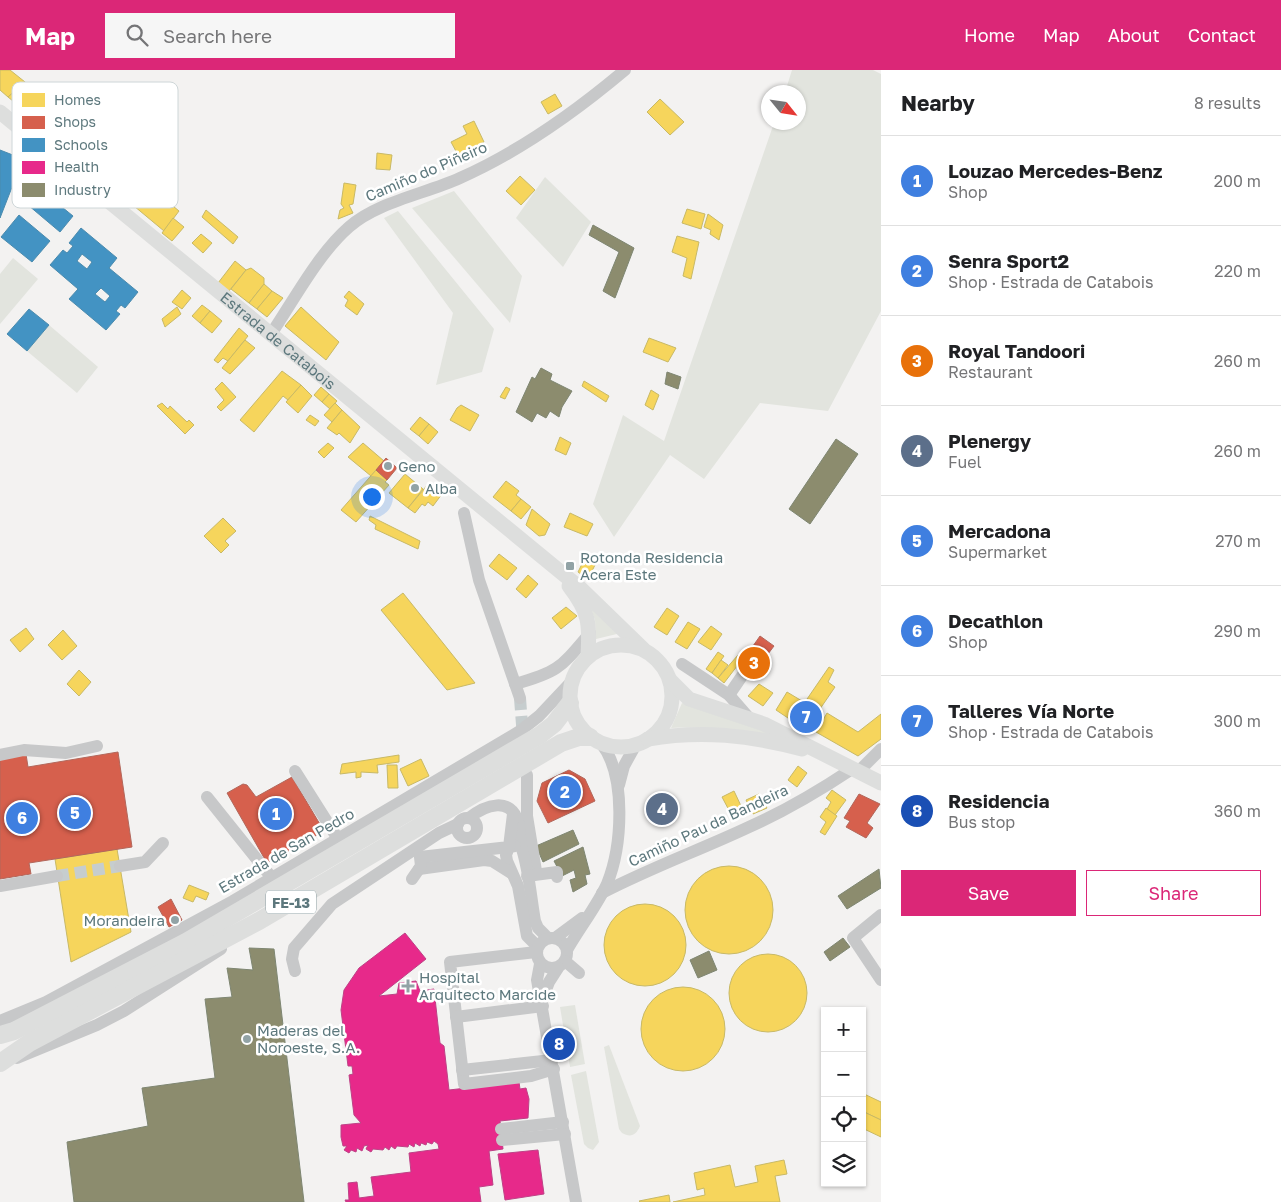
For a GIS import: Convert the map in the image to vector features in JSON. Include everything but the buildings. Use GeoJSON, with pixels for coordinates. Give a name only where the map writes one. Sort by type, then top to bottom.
{"type":"FeatureCollection","features":[{"type":"Feature","properties":{"kind":"highway","name":"FE-13"},"geometry":{"type":"LineString","coordinates":[[0,1035],[14,1031],[186,942],[540,735],[567,708]]}},
{"type":"Feature","properties":{"kind":"highway","name":"FE-13"},"geometry":{"type":"LineString","coordinates":[[0,1063],[29,1043],[259,921],[553,748],[590,739]]}},
{"type":"Feature","properties":{"kind":"main road","name":"Estrada de Catabois"},"geometry":{"type":"LineString","coordinates":[[0,112],[12,122]]}},
{"type":"Feature","properties":{"kind":"main road","name":"Estrada de Catabois"},"geometry":{"type":"LineString","coordinates":[[117,208],[596,601],[643,649],[664,667],[670,680],[689,699],[749,718],[802,741],[822,755]]}},
{"type":"Feature","properties":{"kind":"main road","name":"Estrada de Catabois"},"geometry":{"type":"LineString","coordinates":[[556,569],[582,603],[589,621],[588,655]]}},
{"type":"Feature","properties":{"kind":"main road","name":"Estrada de Catabois"},"geometry":{"type":"LineString","coordinates":[[643,649],[630,645],[616,644],[588,655],[579,666],[572,681],[567,708],[590,739],[618,747],[670,735],[728,734],[772,741],[822,755],[881,783]]}},
{"type":"Feature","properties":{"kind":"main road"},"geometry":{"type":"LineString","coordinates":[[641,742],[665,722],[670,709],[672,694],[670,680]]}},
{"type":"Feature","properties":{"kind":"street","name":"Camiño do Piñeiro"},"geometry":{"type":"LineString","coordinates":[[271,334],[329,248],[348,227],[365,214],[458,179],[489,165],[554,126],[625,70]]}},
{"type":"Feature","properties":{"kind":"street"},"geometry":{"type":"LineString","coordinates":[[464,513],[479,580],[520,698]]}},
{"type":"Feature","properties":{"kind":"street"},"geometry":{"type":"LineString","coordinates":[[515,684],[542,677],[561,667],[590,633]]}},
{"type":"Feature","properties":{"kind":"street"},"geometry":{"type":"LineString","coordinates":[[682,664],[729,695],[749,718]]}},
{"type":"Feature","properties":{"kind":"street"},"geometry":{"type":"LineString","coordinates":[[729,695],[742,676]]}},
{"type":"Feature","properties":{"kind":"street","name":"Estrada de San Pedro"},"geometry":{"type":"LineString","coordinates":[[0,1021],[46,1002],[272,878],[520,731],[539,716],[572,681]]}},
{"type":"Feature","properties":{"kind":"street"},"geometry":{"type":"LineString","coordinates":[[542,1003],[548,982],[602,893],[615,856],[618,790],[614,764],[609,753],[590,739]]}},
{"type":"Feature","properties":{"kind":"street"},"geometry":{"type":"LineString","coordinates":[[618,790],[624,766],[641,742]]}},
{"type":"Feature","properties":{"kind":"street"},"geometry":{"type":"LineString","coordinates":[[0,755],[24,750],[66,753],[97,746]]}},
{"type":"Feature","properties":{"kind":"street","name":"Camiño Pau da Bandeira"},"geometry":{"type":"LineString","coordinates":[[602,893],[643,872],[756,824],[787,808],[855,770],[881,749]]}},
{"type":"Feature","properties":{"kind":"street"},"geometry":{"type":"LineString","coordinates":[[295,771],[338,839]]}},
{"type":"Feature","properties":{"kind":"street"},"geometry":{"type":"LineString","coordinates":[[527,775],[535,921],[538,928],[565,944],[563,960]]}},
{"type":"Feature","properties":{"kind":"street"},"geometry":{"type":"LineString","coordinates":[[207,798],[272,878]]}},
{"type":"Feature","properties":{"kind":"street"},"geometry":{"type":"LineString","coordinates":[[295,971],[292,959],[294,948],[332,904],[399,863],[428,842],[466,825],[487,806],[494,804],[509,809],[520,828],[515,848],[506,855],[520,892],[528,936],[546,968],[563,960]]}},
{"type":"Feature","properties":{"kind":"street"},"geometry":{"type":"LineString","coordinates":[[120,866],[144,862],[164,843]]}},
{"type":"Feature","properties":{"kind":"street"},"geometry":{"type":"LineString","coordinates":[[515,848],[531,874]]}},
{"type":"Feature","properties":{"kind":"street"},"geometry":{"type":"LineString","coordinates":[[509,867],[492,855],[483,855],[418,867],[515,848]]}},
{"type":"Feature","properties":{"kind":"street"},"geometry":{"type":"LineString","coordinates":[[531,874],[557,872],[558,878]]}},
{"type":"Feature","properties":{"kind":"street"},"geometry":{"type":"LineString","coordinates":[[0,886],[57,876]]}},
{"type":"Feature","properties":{"kind":"street"},"geometry":{"type":"LineString","coordinates":[[576,1202],[537,980],[538,954],[552,938],[588,914]]}},
{"type":"Feature","properties":{"kind":"street"},"geometry":{"type":"LineString","coordinates":[[881,916],[853,938],[881,980]]}},
{"type":"Feature","properties":{"kind":"street"},"geometry":{"type":"LineString","coordinates":[[538,954],[450,962],[464,1084],[531,1076],[553,1065]]}},
{"type":"Feature","properties":{"kind":"street"},"geometry":{"type":"LineString","coordinates":[[563,960],[579,973]]}},
{"type":"Feature","properties":{"kind":"street"},"geometry":{"type":"LineString","coordinates":[[456,1017],[542,1003]]}},
{"type":"Feature","properties":{"kind":"street"},"geometry":{"type":"LineString","coordinates":[[501,1135],[564,1128]]}},
{"type":"Feature","properties":{"kind":"shaded area"},"geometry":{"type":"Polygon","coordinates":[[[792,70],[873,70],[881,74],[881,311],[828,411],[760,403],[704,479],[670,455],[614,537],[593,504],[623,415],[664,441],[772,130],[806,130],[806,85],[787,85],[792,70]]]}},
{"type":"Feature","properties":{"kind":"shaded area"},"geometry":{"type":"Polygon","coordinates":[[[545,177],[591,222],[563,267],[516,218],[545,177]]]}},
{"type":"Feature","properties":{"kind":"shaded area"},"geometry":{"type":"Polygon","coordinates":[[[454,191],[522,276],[510,323],[412,208],[454,191]]]}},
{"type":"Feature","properties":{"kind":"shaded area"},"geometry":{"type":"Polygon","coordinates":[[[398,211],[494,329],[482,372],[436,385],[453,313],[384,218],[398,211]]]}},
{"type":"Feature","properties":{"kind":"shaded area"},"geometry":{"type":"Polygon","coordinates":[[[13,258],[38,279],[0,324],[0,274],[13,258]]]}},
{"type":"Feature","properties":{"kind":"shaded area"},"geometry":{"type":"Polygon","coordinates":[[[49,325],[98,367],[77,393],[27,351],[49,325]]]}},
{"type":"Feature","properties":{"kind":"shaded area"},"geometry":{"type":"Polygon","coordinates":[[[590,606],[621,633],[596,639],[595,620],[590,606]]]}},
{"type":"Feature","properties":{"kind":"shaded area"},"geometry":{"type":"Polygon","coordinates":[[[682,703],[794,741],[733,730],[671,728],[682,703]]]}},
{"type":"Feature","properties":{"kind":"shaded area"},"geometry":{"type":"Polygon","coordinates":[[[575,1005],[585,1064],[570,1067],[560,1007],[575,1005]]]}},
{"type":"Feature","properties":{"kind":"shaded area"},"geometry":{"type":"Polygon","coordinates":[[[609,1045],[640,1126],[637,1132],[631,1135],[625,1135],[619,1129],[604,1047],[609,1045]]]}},
{"type":"Feature","properties":{"kind":"shaded area"},"geometry":{"type":"Polygon","coordinates":[[[586,1071],[599,1142],[593,1150],[584,1144],[571,1075],[586,1071]]]}},
{"type":"Feature","properties":{"kind":"tunnel"},"geometry":{"type":"LineString","coordinates":[[520,698],[523,738]]}},
{"type":"Feature","properties":{"kind":"tunnel"},"geometry":{"type":"LineString","coordinates":[[57,876],[120,866]]}},
{"type":"Feature","properties":{"kind":"place","name":"Geno"},"geometry":{"type":"Point","coordinates":[388,466]}},
{"type":"Feature","properties":{"kind":"place","name":"Alba"},"geometry":{"type":"Point","coordinates":[415,488]}},
{"type":"Feature","properties":{"kind":"place","name":"Rotonda Residencia Acera Este"},"geometry":{"type":"Point","coordinates":[570,566]}},
{"type":"Feature","properties":{"kind":"place","name":"Royal Tandoori"},"geometry":{"type":"Point","coordinates":[754,663]}},
{"type":"Feature","properties":{"kind":"place","name":"Talleres Vía Norte"},"geometry":{"type":"Point","coordinates":[806,717]}},
{"type":"Feature","properties":{"kind":"place","name":"Senra Sport2"},"geometry":{"type":"Point","coordinates":[565,792]}},
{"type":"Feature","properties":{"kind":"place","name":"Plenergy"},"geometry":{"type":"Point","coordinates":[662,809]}},
{"type":"Feature","properties":{"kind":"place","name":"Mercadona"},"geometry":{"type":"Point","coordinates":[75,813]}},
{"type":"Feature","properties":{"kind":"place","name":"Louzao Mercedes-Benz"},"geometry":{"type":"Point","coordinates":[276,814]}},
{"type":"Feature","properties":{"kind":"place","name":"Decathlon"},"geometry":{"type":"Point","coordinates":[22,818]}},
{"type":"Feature","properties":{"kind":"place","name":"Morandeira"},"geometry":{"type":"Point","coordinates":[175,920]}},
{"type":"Feature","properties":{"kind":"place","name":"Hospital Arquitecto Marcide"},"geometry":{"type":"Point","coordinates":[408,986]}},
{"type":"Feature","properties":{"kind":"place","name":"Maderas del Noroeste, S.A."},"geometry":{"type":"Point","coordinates":[247,1039]}},
{"type":"Feature","properties":{"kind":"place","name":"Residencia"},"geometry":{"type":"Point","coordinates":[559,1044]}}]}
